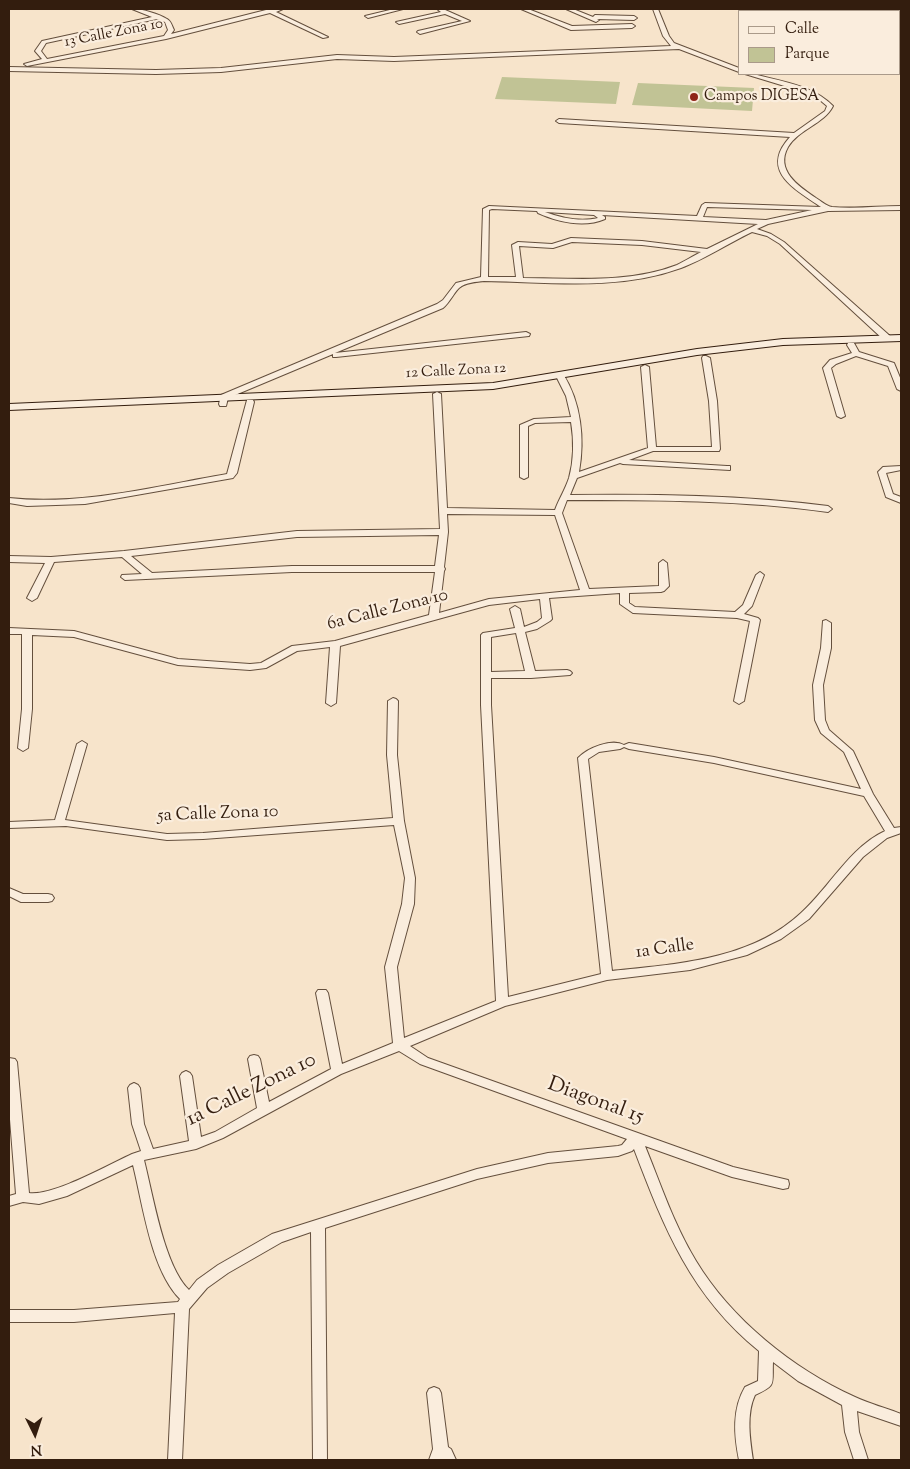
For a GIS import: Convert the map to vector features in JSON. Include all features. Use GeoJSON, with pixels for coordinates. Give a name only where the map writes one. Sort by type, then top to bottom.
{"type":"FeatureCollection","features":[{"type":"Feature","properties":{"kind":"street"},"geometry":{"type":"LineString","coordinates":[[134,9],[167,21],[171,32],[166,37]]}},
{"type":"Feature","properties":{"kind":"street","name":"13 Calle Zona 10"},"geometry":{"type":"LineString","coordinates":[[9,69],[45,60],[166,37],[282,9]]}},
{"type":"Feature","properties":{"kind":"street"},"geometry":{"type":"LineString","coordinates":[[368,16],[400,9]]}},
{"type":"Feature","properties":{"kind":"street"},"geometry":{"type":"LineString","coordinates":[[420,32],[467,21],[438,9]]}},
{"type":"Feature","properties":{"kind":"street"},"geometry":{"type":"LineString","coordinates":[[524,9],[570,28],[632,26]]}},
{"type":"Feature","properties":{"kind":"street"},"geometry":{"type":"LineString","coordinates":[[568,9],[595,19],[634,18]]}},
{"type":"Feature","properties":{"kind":"street"},"geometry":{"type":"LineString","coordinates":[[595,28],[596,9]]}},
{"type":"Feature","properties":{"kind":"street"},"geometry":{"type":"LineString","coordinates":[[655,9],[667,38],[679,47],[738,70]]}},
{"type":"Feature","properties":{"kind":"street"},"geometry":{"type":"LineString","coordinates":[[270,11],[325,37]]}},
{"type":"Feature","properties":{"kind":"street"},"geometry":{"type":"LineString","coordinates":[[399,22],[446,12]]}},
{"type":"Feature","properties":{"kind":"street"},"geometry":{"type":"LineString","coordinates":[[45,60],[38,52],[44,42],[160,17]]}},
{"type":"Feature","properties":{"kind":"street"},"geometry":{"type":"LineString","coordinates":[[9,69],[156,72],[221,70],[342,57],[394,58],[679,47]]}},
{"type":"Feature","properties":{"kind":"street"},"geometry":{"type":"LineString","coordinates":[[751,75],[787,86],[829,104],[830,108],[827,112],[794,135],[786,143],[782,152],[783,171],[794,185],[828,209]]}},
{"type":"Feature","properties":{"kind":"street"},"geometry":{"type":"LineString","coordinates":[[559,121],[794,135]]}},
{"type":"Feature","properties":{"kind":"street"},"geometry":{"type":"LineString","coordinates":[[700,217],[705,205],[828,209],[901,208]]}},
{"type":"Feature","properties":{"kind":"street"},"geometry":{"type":"LineString","coordinates":[[484,279],[486,209],[700,217],[766,222]]}},
{"type":"Feature","properties":{"kind":"street"},"geometry":{"type":"LineString","coordinates":[[223,400],[440,306],[450,299],[459,286],[484,279],[602,281],[670,270],[766,222],[828,209]]}},
{"type":"Feature","properties":{"kind":"street"},"geometry":{"type":"LineString","coordinates":[[535,210],[560,219],[593,221],[603,218],[585,212]]}},
{"type":"Feature","properties":{"kind":"street"},"geometry":{"type":"LineString","coordinates":[[751,229],[768,235],[782,243],[887,338]]}},
{"type":"Feature","properties":{"kind":"street"},"geometry":{"type":"LineString","coordinates":[[520,280],[515,245],[518,244],[553,246],[571,240],[642,243],[708,251]]}},
{"type":"Feature","properties":{"kind":"street"},"geometry":{"type":"LineString","coordinates":[[325,356],[526,334]]}},
{"type":"Feature","properties":{"kind":"street","name":"12 Calle Zona 12"},"geometry":{"type":"LineString","coordinates":[[9,407],[223,400],[250,402],[497,391],[697,352],[783,342],[901,338]]}},
{"type":"Feature","properties":{"kind":"street","name":"12 Calle Zona 12"},"geometry":{"type":"LineString","coordinates":[[9,413],[493,386],[562,379],[788,347],[854,350],[901,344]]}},
{"type":"Feature","properties":{"kind":"street"},"geometry":{"type":"LineString","coordinates":[[841,416],[827,368],[833,362],[854,350],[891,366],[901,389]]}},
{"type":"Feature","properties":{"kind":"street"},"geometry":{"type":"LineString","coordinates":[[574,476],[652,449],[716,450],[713,401],[706,358]]}},
{"type":"Feature","properties":{"kind":"street"},"geometry":{"type":"LineString","coordinates":[[645,367],[652,449]]}},
{"type":"Feature","properties":{"kind":"street"},"geometry":{"type":"LineString","coordinates":[[562,379],[576,419],[574,476],[558,513],[586,592]]}},
{"type":"Feature","properties":{"kind":"street"},"geometry":{"type":"LineString","coordinates":[[434,616],[444,532],[438,394]]}},
{"type":"Feature","properties":{"kind":"street"},"geometry":{"type":"LineString","coordinates":[[9,501],[27,503],[85,502],[230,476],[233,473],[250,402]]}},
{"type":"Feature","properties":{"kind":"street"},"geometry":{"type":"LineString","coordinates":[[524,477],[524,425],[534,421],[576,419]]}},
{"type":"Feature","properties":{"kind":"street"},"geometry":{"type":"LineString","coordinates":[[616,462],[727,468]]}},
{"type":"Feature","properties":{"kind":"street"},"geometry":{"type":"LineString","coordinates":[[901,468],[886,469],[882,472],[889,494],[901,500]]}},
{"type":"Feature","properties":{"kind":"street"},"geometry":{"type":"LineString","coordinates":[[563,498],[678,496],[737,500],[828,510]]}},
{"type":"Feature","properties":{"kind":"street"},"geometry":{"type":"LineString","coordinates":[[444,511],[558,513]]}},
{"type":"Feature","properties":{"kind":"street"},"geometry":{"type":"LineString","coordinates":[[9,559],[51,560],[124,554],[297,534],[444,532]]}},
{"type":"Feature","properties":{"kind":"street"},"geometry":{"type":"LineString","coordinates":[[124,554],[150,576]]}},
{"type":"Feature","properties":{"kind":"street"},"geometry":{"type":"LineString","coordinates":[[32,598],[51,560]]}},
{"type":"Feature","properties":{"kind":"street","name":"6a Calle Zona 10"},"geometry":{"type":"LineString","coordinates":[[9,631],[81,636],[136,653],[178,662],[250,667],[263,666],[294,648],[335,644],[489,602],[586,592],[663,588],[663,563]]}},
{"type":"Feature","properties":{"kind":"street"},"geometry":{"type":"LineString","coordinates":[[125,577],[292,569],[441,569]]}},
{"type":"Feature","properties":{"kind":"street"},"geometry":{"type":"LineString","coordinates":[[737,615],[747,606],[760,575]]}},
{"type":"Feature","properties":{"kind":"street"},"geometry":{"type":"LineString","coordinates":[[624,590],[625,604],[633,610],[737,615],[755,620],[739,701]]}},
{"type":"Feature","properties":{"kind":"street"},"geometry":{"type":"LineString","coordinates":[[502,1003],[486,675],[486,635],[536,627],[548,619],[544,596]]}},
{"type":"Feature","properties":{"kind":"street"},"geometry":{"type":"LineString","coordinates":[[515,609],[531,675]]}},
{"type":"Feature","properties":{"kind":"street"},"geometry":{"type":"LineString","coordinates":[[826,623],[826,648],[818,685],[818,714],[825,731],[848,751],[868,794],[896,831]]}},
{"type":"Feature","properties":{"kind":"street"},"geometry":{"type":"LineString","coordinates":[[23,748],[27,709],[27,632]]}},
{"type":"Feature","properties":{"kind":"street"},"geometry":{"type":"LineString","coordinates":[[331,703],[335,644]]}},
{"type":"Feature","properties":{"kind":"street"},"geometry":{"type":"LineString","coordinates":[[486,675],[567,673]]}},
{"type":"Feature","properties":{"kind":"street"},"geometry":{"type":"LineString","coordinates":[[394,700],[392,755],[399,821],[410,878],[408,904],[391,967],[399,1045]]}},
{"type":"Feature","properties":{"kind":"street"},"geometry":{"type":"LineString","coordinates":[[59,823],[82,744]]}},
{"type":"Feature","properties":{"kind":"street"},"geometry":{"type":"LineString","coordinates":[[607,976],[584,758],[596,749],[625,746],[714,760],[868,794]]}},
{"type":"Feature","properties":{"kind":"street","name":"5a Calle Zona 10"},"geometry":{"type":"LineString","coordinates":[[9,825],[59,823],[167,837],[399,821]]}},
{"type":"Feature","properties":{"kind":"street","name":"1a Calle"},"geometry":{"type":"LineString","coordinates":[[399,1045],[502,1003],[607,976],[690,966],[743,952],[777,936],[804,916],[859,856],[896,831]]}},
{"type":"Feature","properties":{"kind":"street"},"geometry":{"type":"LineString","coordinates":[[9,892],[21,898],[48,898]]}},
{"type":"Feature","properties":{"kind":"street"},"geometry":{"type":"LineString","coordinates":[[322,993],[337,1071]]}},
{"type":"Feature","properties":{"kind":"street","name":"1a Calle Zona 10"},"geometry":{"type":"LineString","coordinates":[[9,1201],[23,1197],[39,1199],[62,1192],[142,1155],[196,1144],[235,1127],[337,1071],[399,1045]]}},
{"type":"Feature","properties":{"kind":"street","name":"Diagonal 15"},"geometry":{"type":"LineString","coordinates":[[399,1045],[424,1061],[636,1138],[732,1172],[783,1184]]}},
{"type":"Feature","properties":{"kind":"street"},"geometry":{"type":"LineString","coordinates":[[254,1060],[264,1110]]}},
{"type":"Feature","properties":{"kind":"street"},"geometry":{"type":"LineString","coordinates":[[11,1062],[23,1197]]}},
{"type":"Feature","properties":{"kind":"street"},"geometry":{"type":"LineString","coordinates":[[186,1076],[196,1144]]}},
{"type":"Feature","properties":{"kind":"street"},"geometry":{"type":"LineString","coordinates":[[134,1088],[142,1155],[167,1268],[185,1303],[174,1460]]}},
{"type":"Feature","properties":{"kind":"street"},"geometry":{"type":"LineString","coordinates":[[9,1316],[74,1316],[185,1303],[202,1284],[256,1249],[277,1238],[318,1227],[477,1174],[548,1158],[618,1151],[627,1148],[636,1138],[662,1206],[692,1265],[719,1305],[766,1347],[816,1384],[849,1402],[901,1420]]}},
{"type":"Feature","properties":{"kind":"street"},"geometry":{"type":"LineString","coordinates":[[318,1227],[320,1460]]}},
{"type":"Feature","properties":{"kind":"street"},"geometry":{"type":"LineString","coordinates":[[746,1460],[742,1435],[746,1399],[750,1391],[765,1384],[766,1347]]}},
{"type":"Feature","properties":{"kind":"street"},"geometry":{"type":"LineString","coordinates":[[434,1393],[442,1457]]}},
{"type":"Feature","properties":{"kind":"street"},"geometry":{"type":"LineString","coordinates":[[849,1402],[852,1432],[860,1460]]}},
{"type":"Feature","properties":{"kind":"green space"},"geometry":{"type":"Polygon","coordinates":[[[502,77],[620,82],[616,104],[495,99],[502,77]]]}},
{"type":"Feature","properties":{"kind":"green space","name":"Campos DIGESA"},"geometry":{"type":"Polygon","coordinates":[[[638,83],[754,88],[752,111],[632,105],[638,83]]]}},
{"type":"Feature","properties":{"kind":"place","name":"Campos DIGESA"},"geometry":{"type":"Point","coordinates":[694,97]}}]}
